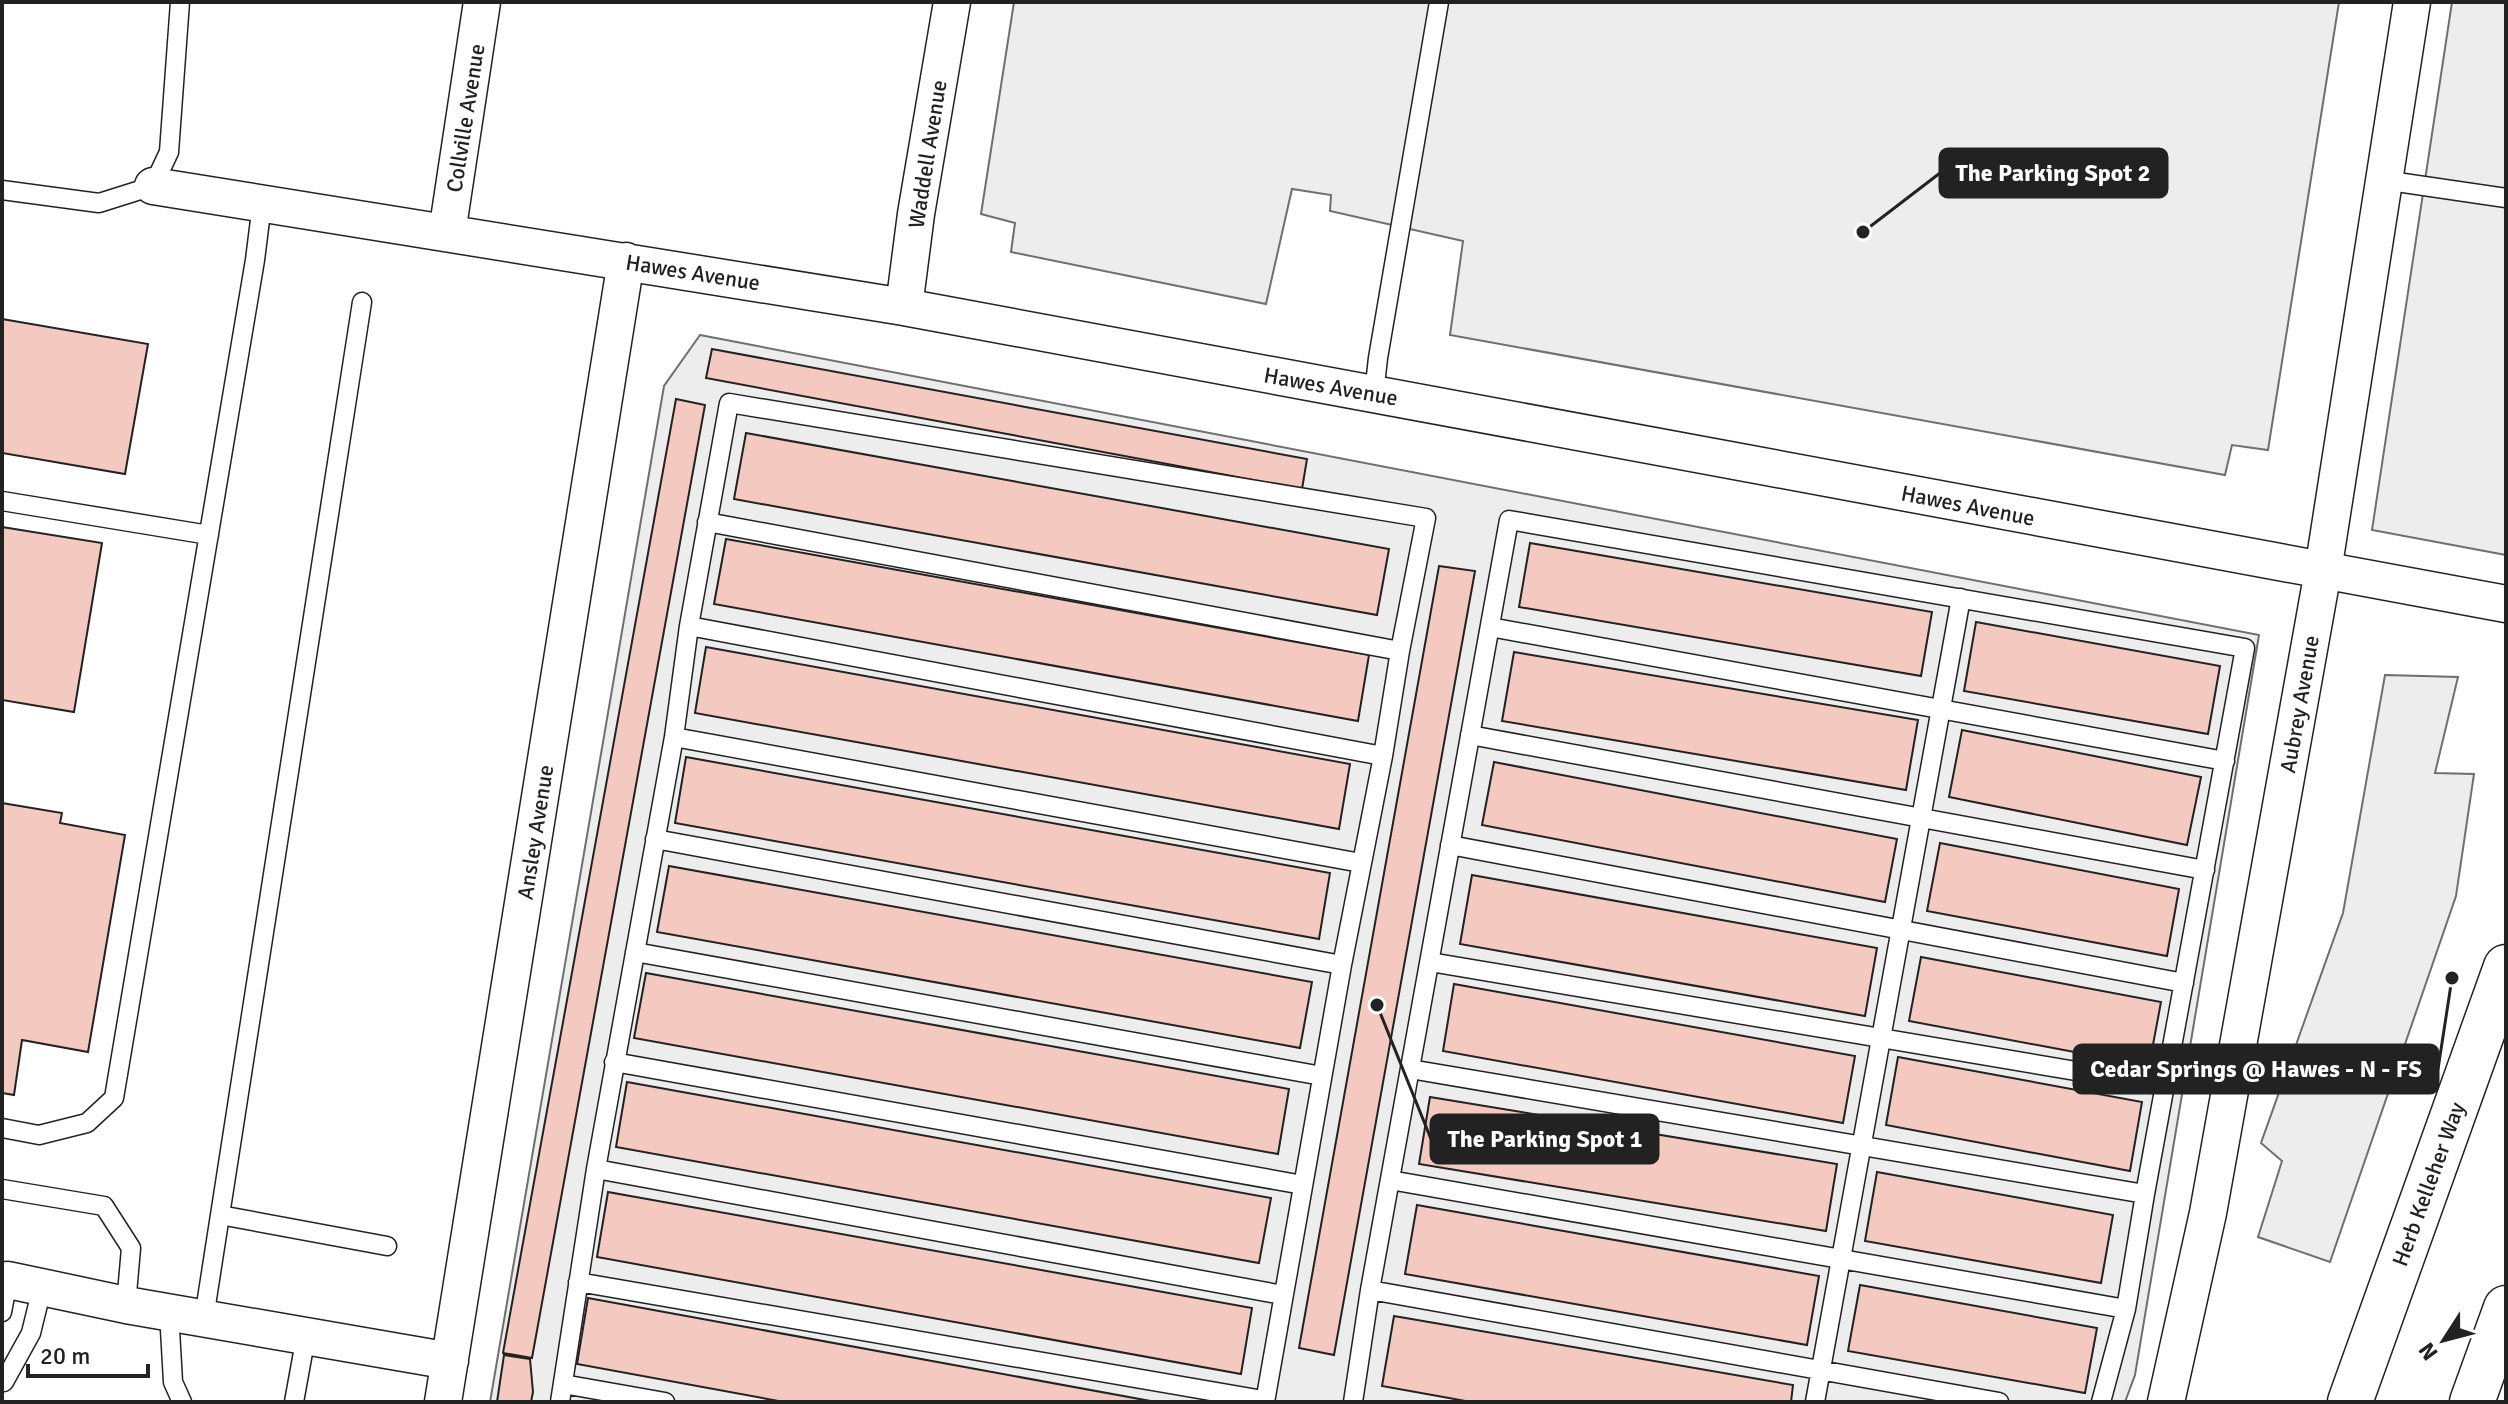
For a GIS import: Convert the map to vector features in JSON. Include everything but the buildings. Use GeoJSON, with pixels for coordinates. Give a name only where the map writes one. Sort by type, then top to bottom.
{"type":"FeatureCollection","features":[{"type":"Feature","properties":{"kind":"main road","name":"Herb Kelleher Way"},"geometry":{"type":"LineString","coordinates":[[2350,1402],[2506,967]]}},
{"type":"Feature","properties":{"kind":"main road"},"geometry":{"type":"LineString","coordinates":[[2472,1402],[2506,1308]]}},
{"type":"Feature","properties":{"kind":"street","name":"Collville Avenue"},"geometry":{"type":"LineString","coordinates":[[447,233],[482,2]]}},
{"type":"Feature","properties":{"kind":"street","name":"Waddell Avenue"},"geometry":{"type":"LineString","coordinates":[[904,307],[916,214],[952,2]]}},
{"type":"Feature","properties":{"kind":"street","name":"Aubrey Avenue"},"geometry":{"type":"LineString","coordinates":[[2166,1402],[2208,1213],[2323,571],[2412,2]]}},
{"type":"Feature","properties":{"kind":"street","name":"Hawes Avenue"},"geometry":{"type":"LineString","coordinates":[[153,186],[904,307],[2506,604]]}},
{"type":"Feature","properties":{"kind":"street","name":"Ansley Avenue"},"geometry":{"type":"LineString","coordinates":[[443,1402],[626,261]]}},
{"type":"Feature","properties":{"kind":"street"},"geometry":{"type":"LineString","coordinates":[[14,1290],[126,1305],[450,1361]]}},
{"type":"Feature","properties":{"kind":"lane"},"geometry":{"type":"LineString","coordinates":[[2,190],[99,203],[153,186],[169,152],[180,2]]}},
{"type":"Feature","properties":{"kind":"lane"},"geometry":{"type":"LineString","coordinates":[[1374,394],[1439,2]]}},
{"type":"Feature","properties":{"kind":"lane"},"geometry":{"type":"LineString","coordinates":[[2383,180],[2506,198]]}},
{"type":"Feature","properties":{"kind":"lane"},"geometry":{"type":"LineString","coordinates":[[2,1128],[39,1135],[87,1123],[114,1098],[262,204]]}},
{"type":"Feature","properties":{"kind":"lane"},"geometry":{"type":"LineString","coordinates":[[182,1402],[173,1382],[187,1315],[220,1215],[362,302]]}},
{"type":"Feature","properties":{"kind":"lane"},"geometry":{"type":"LineString","coordinates":[[578,1282],[1264,1401],[1426,518],[729,403],[689,626],[674,737],[614,1062],[578,1282],[562,1393],[665,1402]]}},
{"type":"Feature","properties":{"kind":"lane"},"geometry":{"type":"LineString","coordinates":[[2,501],[209,535]]}},
{"type":"Feature","properties":{"kind":"lane"},"geometry":{"type":"LineString","coordinates":[[1353,1402],[1370,1290],[1509,520],[2245,648],[2126,1309],[2101,1402]]}},
{"type":"Feature","properties":{"kind":"lane"},"geometry":{"type":"LineString","coordinates":[[707,522],[1400,651]]}},
{"type":"Feature","properties":{"kind":"lane"},"geometry":{"type":"LineString","coordinates":[[1815,1402],[1961,598]]}},
{"type":"Feature","properties":{"kind":"lane"},"geometry":{"type":"LineString","coordinates":[[689,626],[1383,756]]}},
{"type":"Feature","properties":{"kind":"lane"},"geometry":{"type":"LineString","coordinates":[[1490,627],[2225,761]]}},
{"type":"Feature","properties":{"kind":"lane"},"geometry":{"type":"LineString","coordinates":[[1470,735],[2205,870]]}},
{"type":"Feature","properties":{"kind":"lane"},"geometry":{"type":"LineString","coordinates":[[674,737],[1361,863]]}},
{"type":"Feature","properties":{"kind":"lane"},"geometry":{"type":"LineString","coordinates":[[655,839],[1342,965]]}},
{"type":"Feature","properties":{"kind":"lane"},"geometry":{"type":"LineString","coordinates":[[1450,845],[2184,983]]}},
{"type":"Feature","properties":{"kind":"lane"},"geometry":{"type":"LineString","coordinates":[[635,952],[1322,1076]]}},
{"type":"Feature","properties":{"kind":"lane"},"geometry":{"type":"LineString","coordinates":[[1430,962],[2165,1086]]}},
{"type":"Feature","properties":{"kind":"lane"},"geometry":{"type":"LineString","coordinates":[[614,1062],[1303,1185]]}},
{"type":"Feature","properties":{"kind":"lane"},"geometry":{"type":"LineString","coordinates":[[1410,1069],[2145,1194]]}},
{"type":"Feature","properties":{"kind":"lane"},"geometry":{"type":"LineString","coordinates":[[596,1169],[1283,1295]]}},
{"type":"Feature","properties":{"kind":"lane"},"geometry":{"type":"LineString","coordinates":[[1390,1180],[2126,1309]]}},
{"type":"Feature","properties":{"kind":"lane"},"geometry":{"type":"LineString","coordinates":[[2,1189],[104,1206],[131,1248],[126,1305]]}},
{"type":"Feature","properties":{"kind":"lane"},"geometry":{"type":"LineString","coordinates":[[220,1215],[387,1246]]}},
{"type":"Feature","properties":{"kind":"lane"},"geometry":{"type":"LineString","coordinates":[[3,1381],[31,1333],[14,1290]]}},
{"type":"Feature","properties":{"kind":"lane"},"geometry":{"type":"LineString","coordinates":[[1370,1290],[1999,1402]]}},
{"type":"Feature","properties":{"kind":"lane"},"geometry":{"type":"LineString","coordinates":[[294,1402],[306,1336]]}},
{"type":"Feature","properties":{"kind":"shaded area"},"geometry":{"type":"Polygon","coordinates":[[[1014,2],[2339,2],[2268,450],[2232,445],[2225,475],[1450,335],[1463,241],[1330,211],[1331,195],[1292,189],[1266,304],[1011,252],[1015,223],[981,214],[1014,2]]]}},
{"type":"Feature","properties":{"kind":"shaded area"},"geometry":{"type":"Polygon","coordinates":[[[2452,2],[2506,2],[2506,555],[2372,530],[2452,2]]]}},
{"type":"Feature","properties":{"kind":"shaded area"},"geometry":{"type":"Polygon","coordinates":[[[700,335],[2259,635],[2135,1375],[2125,1402],[490,1402],[664,386],[700,335]]]}},
{"type":"Feature","properties":{"kind":"shaded area"},"geometry":{"type":"Polygon","coordinates":[[[2385,675],[2458,677],[2435,773],[2474,774],[2456,896],[2330,1262],[2258,1237],[2282,1161],[2261,1143],[2343,913],[2385,675]]]}},
{"type":"Feature","properties":{"kind":"place","name":"The Parking Spot 2"},"geometry":{"type":"Point","coordinates":[1863,232]}},
{"type":"Feature","properties":{"kind":"place","name":"Cedar Springs @ Hawes - N - FS"},"geometry":{"type":"Point","coordinates":[2452,978]}},
{"type":"Feature","properties":{"kind":"place","name":"The Parking Spot 1"},"geometry":{"type":"Point","coordinates":[1377,1005]}}]}
